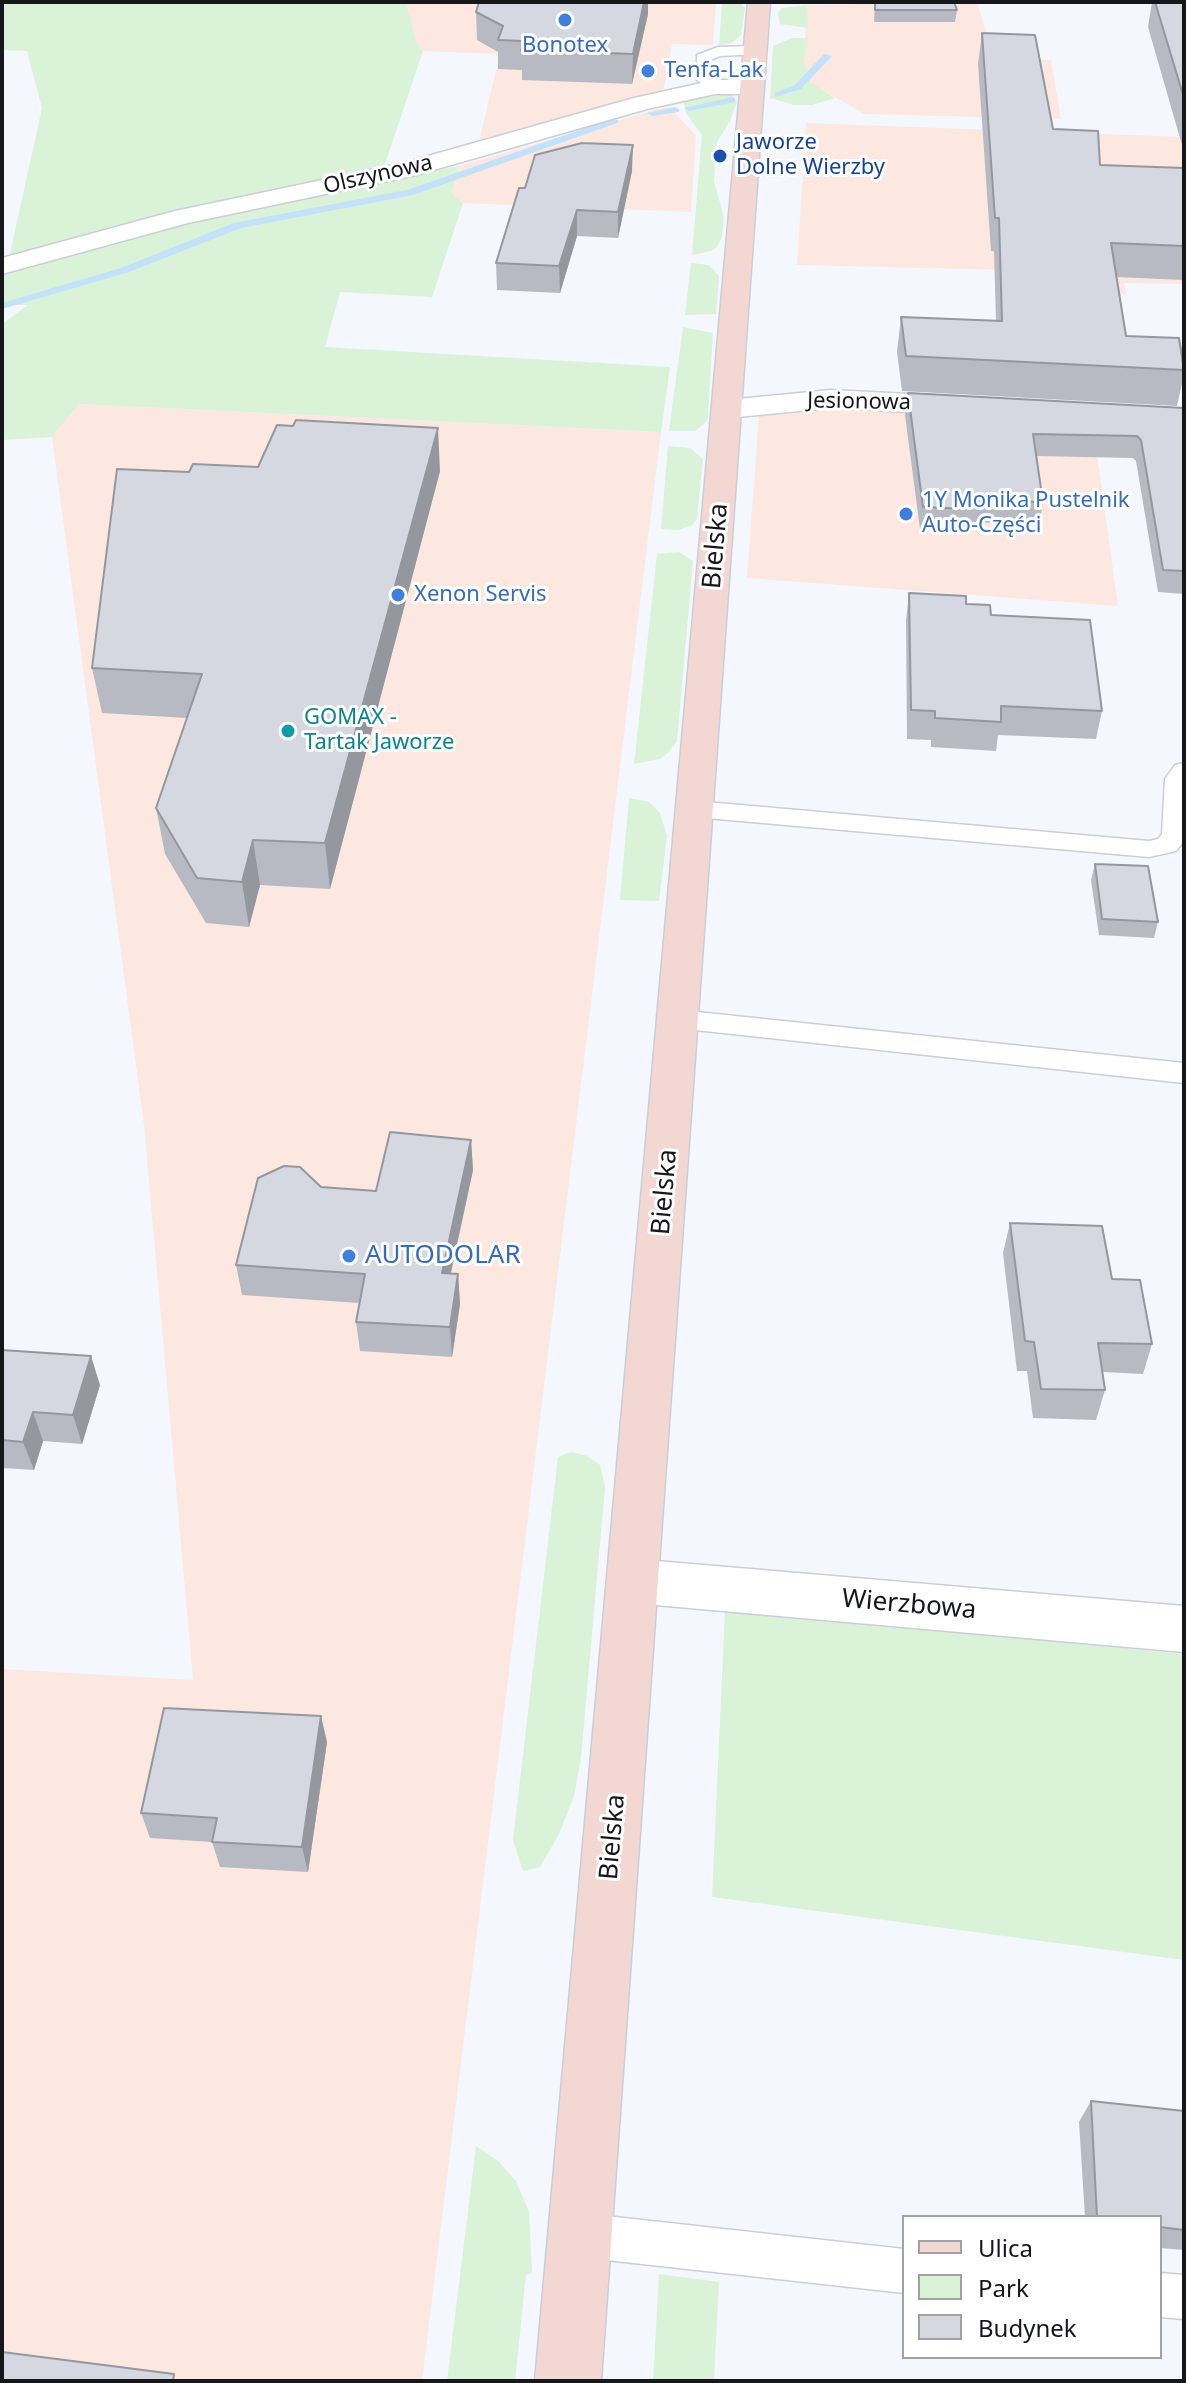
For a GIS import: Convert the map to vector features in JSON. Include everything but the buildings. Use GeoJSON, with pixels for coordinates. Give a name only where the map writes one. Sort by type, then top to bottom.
{"type":"FeatureCollection","features":[{"type":"Feature","properties":{"kind":"main road","name":"Bielska"},"geometry":{"type":"LineString","coordinates":[[568,2381],[727,409],[741,75],[759,2]]}},
{"type":"Feature","properties":{"kind":"street","name":"Olszynowa"},"geometry":{"type":"LineString","coordinates":[[2,266],[184,216],[407,170],[741,75]]}},
{"type":"Feature","properties":{"kind":"street","name":"Jesionowa"},"geometry":{"type":"LineString","coordinates":[[727,409],[831,399],[990,407]]}},
{"type":"Feature","properties":{"kind":"street","name":"Wierzbowa"},"geometry":{"type":"LineString","coordinates":[[633,1581],[1184,1629]]}},
{"type":"Feature","properties":{"kind":"lane"},"geometry":{"type":"LineString","coordinates":[[695,809],[1149,849],[1167,845],[1175,835],[1177,779],[1184,770]]}},
{"type":"Feature","properties":{"kind":"lane"},"geometry":{"type":"LineString","coordinates":[[678,1020],[1184,1073]]}},
{"type":"Feature","properties":{"kind":"lane"},"geometry":{"type":"LineString","coordinates":[[579,2235],[902,2271]]}},
{"type":"Feature","properties":{"kind":"lane"},"geometry":{"type":"LineString","coordinates":[[1162,2295],[1184,2297]]}},
{"type":"Feature","properties":{"kind":"shaded area"},"geometry":{"type":"Polygon","coordinates":[[[406,2],[716,2],[713,45],[672,44],[663,92],[479,142],[500,54],[423,51],[417,44],[406,2]]]}},
{"type":"Feature","properties":{"kind":"shaded area"},"geometry":{"type":"Polygon","coordinates":[[[977,2],[995,59],[1051,60],[1061,119],[865,114],[810,83],[804,61],[807,5],[977,2]]]}},
{"type":"Feature","properties":{"kind":"shaded area"},"geometry":{"type":"Polygon","coordinates":[[[669,106],[696,136],[691,212],[463,203],[452,194],[458,166],[669,106]]]}},
{"type":"Feature","properties":{"kind":"shaded area"},"geometry":{"type":"Polygon","coordinates":[[[806,123],[1184,137],[1184,284],[1124,283],[1126,294],[1062,291],[1054,271],[797,265],[806,123]]]}},
{"type":"Feature","properties":{"kind":"shaded area"},"geometry":{"type":"Polygon","coordinates":[[[79,404],[661,432],[422,2381],[2,2381],[2,1669],[193,1680],[144,1125],[52,437],[79,404]]]}},
{"type":"Feature","properties":{"kind":"shaded area"},"geometry":{"type":"Polygon","coordinates":[[[829,404],[1092,418],[1118,606],[747,578],[759,414],[829,404]]]}},
{"type":"Feature","properties":{"kind":"green space"},"geometry":{"type":"Polygon","coordinates":[[[2,2],[406,2],[417,44],[423,51],[384,167],[9,258],[42,108],[27,51],[2,50],[2,2]]]}},
{"type":"Feature","properties":{"kind":"green space"},"geometry":{"type":"Polygon","coordinates":[[[722,2],[740,2],[745,8],[741,35],[733,42],[719,46],[722,2]]]}},
{"type":"Feature","properties":{"kind":"green space"},"geometry":{"type":"Polygon","coordinates":[[[807,5],[808,28],[780,24],[778,12],[782,8],[807,5]]]}},
{"type":"Feature","properties":{"kind":"green space"},"geometry":{"type":"Polygon","coordinates":[[[792,38],[808,38],[804,61],[810,82],[835,98],[812,105],[794,105],[770,98],[773,46],[792,38]]]}},
{"type":"Feature","properties":{"kind":"green space"},"geometry":{"type":"Polygon","coordinates":[[[730,92],[737,102],[717,142],[714,181],[724,217],[722,237],[711,251],[692,255],[702,135],[686,113],[683,99],[730,92]]]}},
{"type":"Feature","properties":{"kind":"green space"},"geometry":{"type":"Polygon","coordinates":[[[458,166],[452,194],[463,203],[432,297],[340,292],[325,347],[670,367],[661,432],[79,404],[52,437],[2,440],[2,324],[28,305],[2,305],[2,272],[187,223],[458,166]]]}},
{"type":"Feature","properties":{"kind":"green space"},"geometry":{"type":"Polygon","coordinates":[[[691,263],[709,265],[719,276],[716,314],[685,315],[691,263]]]}},
{"type":"Feature","properties":{"kind":"green space"},"geometry":{"type":"Polygon","coordinates":[[[683,327],[713,333],[708,416],[706,422],[695,431],[669,431],[683,327]]]}},
{"type":"Feature","properties":{"kind":"green space"},"geometry":{"type":"Polygon","coordinates":[[[668,446],[690,448],[703,459],[697,519],[692,525],[678,530],[661,529],[668,446]]]}},
{"type":"Feature","properties":{"kind":"green space"},"geometry":{"type":"Polygon","coordinates":[[[679,552],[693,561],[677,741],[660,759],[634,764],[657,554],[679,552]]]}},
{"type":"Feature","properties":{"kind":"green space"},"geometry":{"type":"Polygon","coordinates":[[[629,798],[649,802],[660,813],[667,836],[659,901],[620,900],[629,798]]]}},
{"type":"Feature","properties":{"kind":"green space"},"geometry":{"type":"Polygon","coordinates":[[[571,1452],[587,1456],[600,1465],[605,1487],[581,1758],[574,1796],[559,1834],[540,1867],[523,1871],[513,1840],[558,1457],[571,1452]]]}},
{"type":"Feature","properties":{"kind":"green space"},"geometry":{"type":"Polygon","coordinates":[[[725,1609],[1184,1654],[1184,1960],[712,1897],[725,1609]]]}},
{"type":"Feature","properties":{"kind":"green space"},"geometry":{"type":"Polygon","coordinates":[[[476,2146],[498,2161],[516,2181],[529,2212],[532,2273],[526,2275],[515,2381],[447,2381],[476,2146]]]}},
{"type":"Feature","properties":{"kind":"green space"},"geometry":{"type":"Polygon","coordinates":[[[659,2274],[719,2282],[714,2381],[653,2381],[659,2274]]]}},
{"type":"Feature","properties":{"kind":"waterway"},"geometry":{"type":"LineString","coordinates":[[778,95],[798,87],[827,56]]}},
{"type":"Feature","properties":{"kind":"waterway"},"geometry":{"type":"LineString","coordinates":[[689,108],[732,100]]}},
{"type":"Feature","properties":{"kind":"waterway"},"geometry":{"type":"LineString","coordinates":[[652,113],[675,110]]}},
{"type":"Feature","properties":{"kind":"waterway"},"geometry":{"type":"LineString","coordinates":[[2,306],[125,270],[238,225],[409,193],[614,121]]}},
{"type":"Feature","properties":{"kind":"place","name":"Bonotex"},"geometry":{"type":"Point","coordinates":[565,20]}},
{"type":"Feature","properties":{"kind":"place","name":"Tenfa-Lak"},"geometry":{"type":"Point","coordinates":[648,71]}},
{"type":"Feature","properties":{"kind":"place","name":"Jaworze Dolne Wierzby"},"geometry":{"type":"Point","coordinates":[720,156]}},
{"type":"Feature","properties":{"kind":"place","name":"1Y Monika Pustelnik Auto-Części"},"geometry":{"type":"Point","coordinates":[906,514]}},
{"type":"Feature","properties":{"kind":"place","name":"Xenon Servis"},"geometry":{"type":"Point","coordinates":[398,595]}},
{"type":"Feature","properties":{"kind":"place","name":"GOMAX - Tartak Jaworze"},"geometry":{"type":"Point","coordinates":[288,731]}},
{"type":"Feature","properties":{"kind":"place","name":"AUTODOLAR"},"geometry":{"type":"Point","coordinates":[349,1256]}}]}
